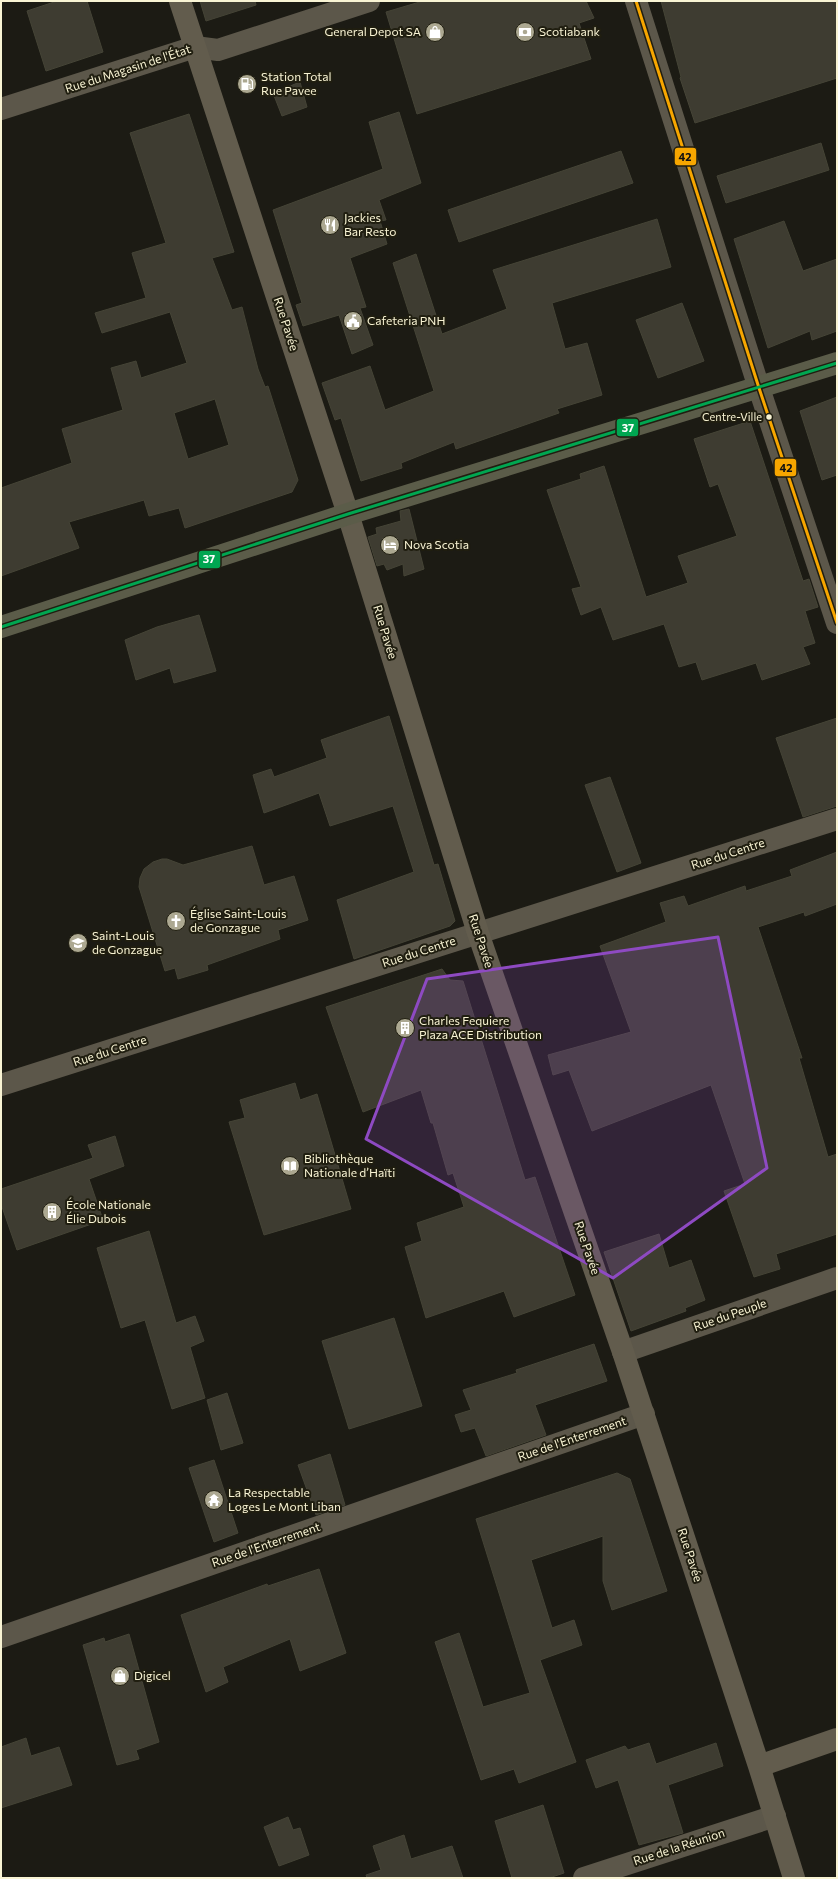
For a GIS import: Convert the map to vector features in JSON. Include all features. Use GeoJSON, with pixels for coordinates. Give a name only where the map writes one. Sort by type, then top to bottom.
{"type":"FeatureCollection","features":[{"type":"Feature","properties":{"kind":"main road","name":"Rue Pavée"},"geometry":{"type":"LineString","coordinates":[[180,1],[348,514],[478,933],[644,1414],[794,1878]]}},
{"type":"Feature","properties":{"kind":"main road"},"geometry":{"type":"LineString","coordinates":[[1,627],[348,514],[837,363]]}},
{"type":"Feature","properties":{"kind":"main road"},"geometry":{"type":"LineString","coordinates":[[759,1766],[837,1739]]}},
{"type":"Feature","properties":{"kind":"street","name":"Rue du Magasin de l'État"},"geometry":{"type":"LineString","coordinates":[[1,109],[195,47],[218,50],[369,1]]}},
{"type":"Feature","properties":{"kind":"street"},"geometry":{"type":"LineString","coordinates":[[636,1],[759,388],[837,623]]}},
{"type":"Feature","properties":{"kind":"street","name":"Rue du Centre"},"geometry":{"type":"LineString","coordinates":[[1,1085],[837,819]]}},
{"type":"Feature","properties":{"kind":"street","name":"Rue du Peuple"},"geometry":{"type":"LineString","coordinates":[[623,1352],[837,1278]]}},
{"type":"Feature","properties":{"kind":"street","name":"Rue de l'Enterrement"},"geometry":{"type":"LineString","coordinates":[[1,1637],[644,1414]]}},
{"type":"Feature","properties":{"kind":"street","name":"Rue de la Réunion"},"geometry":{"type":"LineString","coordinates":[[584,1878],[775,1816]]}},
{"type":"Feature","properties":{"kind":"highlighted area"},"geometry":{"type":"Polygon","coordinates":[[[718,937],[767,1168],[613,1278],[366,1139],[427,979],[718,937]]]}},
{"type":"Feature","properties":{"kind":"building"},"geometry":{"type":"Polygon","coordinates":[[[57,1],[87,1],[103,52],[46,71],[27,11],[57,1]]]}},
{"type":"Feature","properties":{"kind":"building"},"geometry":{"type":"Polygon","coordinates":[[[200,1],[255,1],[256,5],[206,21],[200,1]]]}},
{"type":"Feature","properties":{"kind":"building"},"geometry":{"type":"Polygon","coordinates":[[[423,1],[586,1],[594,18],[579,23],[591,59],[417,114],[386,12],[423,1]]]}},
{"type":"Feature","properties":{"kind":"building"},"geometry":{"type":"Polygon","coordinates":[[[661,1],[837,1],[837,78],[695,123],[680,78],[681,77],[661,1]]]}},
{"type":"Feature","properties":{"kind":"building"},"geometry":{"type":"Polygon","coordinates":[[[300,82],[307,107],[282,116],[273,93],[300,82]]]}},
{"type":"Feature","properties":{"kind":"building"},"geometry":{"type":"Polygon","coordinates":[[[399,112],[421,183],[379,200],[386,220],[380,221],[387,244],[350,258],[366,307],[360,308],[373,345],[352,354],[339,315],[303,326],[296,305],[302,303],[273,210],[383,169],[369,122],[399,112]]]}},
{"type":"Feature","properties":{"kind":"building"},"geometry":{"type":"Polygon","coordinates":[[[189,114],[234,252],[212,258],[232,310],[242,307],[258,369],[265,387],[268,386],[298,480],[292,492],[185,528],[179,508],[149,516],[144,500],[69,522],[79,548],[1,576],[1,488],[72,463],[62,429],[123,410],[111,368],[136,361],[141,378],[187,363],[170,312],[102,333],[95,313],[146,298],[132,253],[166,243],[130,133],[189,114]],[[215,399],[174,413],[188,459],[229,445],[215,399]]]}},
{"type":"Feature","properties":{"kind":"building"},"geometry":{"type":"Polygon","coordinates":[[[821,143],[829,170],[726,203],[717,176],[821,143]]]}},
{"type":"Feature","properties":{"kind":"building"},"geometry":{"type":"Polygon","coordinates":[[[621,151],[633,183],[459,242],[448,210],[621,151]]]}},
{"type":"Feature","properties":{"kind":"building"},"geometry":{"type":"Polygon","coordinates":[[[657,219],[671,267],[552,303],[565,349],[587,343],[602,395],[557,409],[559,413],[456,449],[454,442],[401,463],[402,468],[361,481],[341,418],[335,420],[322,383],[370,366],[385,410],[434,391],[393,263],[416,254],[442,334],[507,309],[493,270],[657,219]]]}},
{"type":"Feature","properties":{"kind":"building"},"geometry":{"type":"Polygon","coordinates":[[[784,221],[803,271],[837,259],[837,331],[812,340],[810,331],[768,348],[734,239],[784,221]]]}},
{"type":"Feature","properties":{"kind":"building"},"geometry":{"type":"Polygon","coordinates":[[[682,303],[704,361],[658,378],[636,320],[682,303]]]}},
{"type":"Feature","properties":{"kind":"building"},"geometry":{"type":"Polygon","coordinates":[[[837,397],[837,475],[822,480],[800,411],[837,397]]]}},
{"type":"Feature","properties":{"kind":"building"},"geometry":{"type":"Polygon","coordinates":[[[750,421],[803,581],[809,579],[818,607],[805,611],[815,643],[803,647],[810,664],[762,680],[756,663],[702,680],[696,662],[679,667],[664,624],[613,640],[601,607],[581,615],[572,589],[581,587],[547,490],[581,479],[580,474],[604,466],[646,597],[688,583],[678,556],[737,536],[718,484],[710,487],[694,439],[750,421]]]}},
{"type":"Feature","properties":{"kind":"building"},"geometry":{"type":"Polygon","coordinates":[[[409,509],[424,569],[404,576],[403,564],[387,570],[384,564],[377,566],[368,537],[377,534],[376,528],[401,521],[400,511],[409,509]]]}},
{"type":"Feature","properties":{"kind":"building"},"geometry":{"type":"Polygon","coordinates":[[[199,615],[216,671],[174,683],[170,668],[136,680],[125,640],[157,627],[199,615]]]}},
{"type":"Feature","properties":{"kind":"building"},"geometry":{"type":"Polygon","coordinates":[[[389,716],[434,865],[438,864],[455,921],[450,926],[354,959],[337,900],[414,872],[393,806],[330,826],[319,793],[264,813],[253,775],[271,769],[274,777],[327,758],[321,740],[389,716]]]}},
{"type":"Feature","properties":{"kind":"building"},"geometry":{"type":"Polygon","coordinates":[[[837,718],[837,806],[803,817],[776,738],[837,718]]]}},
{"type":"Feature","properties":{"kind":"building"},"geometry":{"type":"Polygon","coordinates":[[[610,777],[641,863],[617,872],[585,785],[610,777]]]}},
{"type":"Feature","properties":{"kind":"building"},"geometry":{"type":"Polygon","coordinates":[[[252,846],[264,885],[294,876],[308,920],[278,930],[280,939],[207,965],[208,970],[178,979],[175,968],[165,971],[139,887],[140,878],[144,869],[153,862],[162,859],[167,859],[183,865],[252,846]]]}},
{"type":"Feature","properties":{"kind":"building"},"geometry":{"type":"Polygon","coordinates":[[[837,852],[837,904],[805,916],[804,912],[758,927],[802,1058],[799,1058],[828,1157],[837,1154],[837,1234],[776,1254],[780,1269],[754,1277],[724,1191],[745,1184],[711,1085],[592,1131],[569,1070],[553,1075],[548,1055],[631,1032],[600,946],[666,922],[660,903],[684,896],[688,906],[745,886],[746,891],[792,876],[790,870],[837,852]]]}},
{"type":"Feature","properties":{"kind":"building"},"geometry":{"type":"Polygon","coordinates":[[[442,969],[450,980],[463,981],[525,1180],[535,1177],[575,1295],[514,1317],[504,1291],[426,1318],[405,1247],[422,1241],[417,1223],[464,1207],[453,1173],[448,1175],[433,1123],[431,1123],[421,1090],[363,1112],[326,1007],[442,969]]]}},
{"type":"Feature","properties":{"kind":"building","name":"Bibliothèque Nationale d’Haïti"},"geometry":{"type":"Polygon","coordinates":[[[295,1083],[300,1100],[317,1094],[351,1209],[264,1235],[229,1122],[245,1118],[240,1100],[295,1083]]]}},
{"type":"Feature","properties":{"kind":"building","name":"École Nationale Élie Dubois"},"geometry":{"type":"Polygon","coordinates":[[[115,1136],[124,1166],[89,1179],[103,1220],[17,1250],[1,1204],[1,1189],[93,1158],[88,1145],[115,1136]]]}},
{"type":"Feature","properties":{"kind":"building"},"geometry":{"type":"Polygon","coordinates":[[[149,1231],[176,1323],[195,1316],[204,1341],[190,1347],[205,1398],[172,1409],[145,1320],[121,1328],[97,1248],[149,1231]]]}},
{"type":"Feature","properties":{"kind":"building"},"geometry":{"type":"Polygon","coordinates":[[[659,1234],[669,1268],[691,1260],[705,1300],[685,1308],[686,1311],[631,1331],[604,1252],[659,1234]]]}},
{"type":"Feature","properties":{"kind":"building"},"geometry":{"type":"Polygon","coordinates":[[[394,1318],[422,1406],[349,1429],[322,1341],[394,1318]]]}},
{"type":"Feature","properties":{"kind":"building"},"geometry":{"type":"Polygon","coordinates":[[[594,1344],[607,1381],[535,1405],[546,1435],[486,1456],[475,1428],[461,1432],[455,1415],[471,1410],[463,1390],[517,1373],[516,1370],[594,1344]]]}},
{"type":"Feature","properties":{"kind":"building"},"geometry":{"type":"Polygon","coordinates":[[[227,1393],[243,1443],[221,1450],[207,1400],[227,1393]]]}},
{"type":"Feature","properties":{"kind":"building"},"geometry":{"type":"Polygon","coordinates":[[[330,1454],[345,1505],[316,1515],[298,1465],[330,1454]]]}},
{"type":"Feature","properties":{"kind":"building","name":"La Respectable Loges Le Mont Liban"},"geometry":{"type":"Polygon","coordinates":[[[214,1460],[238,1533],[214,1542],[189,1468],[214,1460]]]}},
{"type":"Feature","properties":{"kind":"building"},"geometry":{"type":"Polygon","coordinates":[[[617,1473],[630,1479],[667,1591],[612,1610],[603,1581],[603,1536],[531,1560],[552,1628],[574,1620],[582,1645],[540,1660],[576,1762],[519,1783],[514,1769],[481,1780],[435,1642],[459,1633],[483,1707],[530,1693],[476,1519],[617,1473]]]}},
{"type":"Feature","properties":{"kind":"building"},"geometry":{"type":"Polygon","coordinates":[[[319,1569],[346,1653],[300,1671],[290,1639],[223,1667],[228,1682],[206,1692],[181,1615],[267,1584],[268,1586],[319,1569]]]}},
{"type":"Feature","properties":{"kind":"building"},"geometry":{"type":"Polygon","coordinates":[[[129,1634],[159,1742],[136,1750],[139,1759],[117,1765],[83,1645],[104,1638],[105,1642],[129,1634]]]}},
{"type":"Feature","properties":{"kind":"building"},"geometry":{"type":"Polygon","coordinates":[[[26,1738],[31,1756],[59,1747],[72,1785],[1,1808],[1,1747],[26,1738]]]}},
{"type":"Feature","properties":{"kind":"building"},"geometry":{"type":"Polygon","coordinates":[[[649,1743],[656,1764],[716,1743],[723,1766],[668,1785],[683,1833],[639,1845],[618,1780],[596,1788],[586,1760],[625,1746],[628,1750],[649,1743]]]}},
{"type":"Feature","properties":{"kind":"building"},"geometry":{"type":"Polygon","coordinates":[[[543,1805],[564,1873],[549,1878],[512,1878],[495,1821],[543,1805]]]}},
{"type":"Feature","properties":{"kind":"building"},"geometry":{"type":"Polygon","coordinates":[[[288,1817],[293,1830],[300,1828],[309,1855],[279,1866],[264,1827],[288,1817]]]}},
{"type":"Feature","properties":{"kind":"building"},"geometry":{"type":"Polygon","coordinates":[[[404,1835],[411,1859],[452,1846],[463,1878],[367,1878],[366,1875],[381,1870],[373,1846],[404,1835]]]}},
{"type":"Feature","properties":{"kind":"transit line","name":"42"},"geometry":{"type":"LineString","coordinates":[[636,1],[759,388],[837,623]]}},
{"type":"Feature","properties":{"kind":"transit line","name":"37"},"geometry":{"type":"LineString","coordinates":[[1,627],[348,514],[837,363]]}},
{"type":"Feature","properties":{"kind":"place","name":"General Depot SA"},"geometry":{"type":"Point","coordinates":[435,32]}},
{"type":"Feature","properties":{"kind":"place","name":"Scotiabank"},"geometry":{"type":"Point","coordinates":[525,32]}},
{"type":"Feature","properties":{"kind":"place","name":"Station Total Rue Pavee"},"geometry":{"type":"Point","coordinates":[247,84]}},
{"type":"Feature","properties":{"kind":"place","name":"Jackies Bar Resto"},"geometry":{"type":"Point","coordinates":[330,225]}},
{"type":"Feature","properties":{"kind":"place","name":"Cafeteria PNH"},"geometry":{"type":"Point","coordinates":[353,321]}},
{"type":"Feature","properties":{"kind":"place","name":"Centre-Ville"},"geometry":{"type":"Point","coordinates":[769,417]}},
{"type":"Feature","properties":{"kind":"place","name":"Nova Scotia"},"geometry":{"type":"Point","coordinates":[390,545]}},
{"type":"Feature","properties":{"kind":"place","name":"Église Saint-Louis de Gonzague"},"geometry":{"type":"Point","coordinates":[176,921]}},
{"type":"Feature","properties":{"kind":"place","name":"Saint-Louis de Gonzague"},"geometry":{"type":"Point","coordinates":[78,943]}},
{"type":"Feature","properties":{"kind":"place","name":"Charles Fequiere Plaza ACE Distribution"},"geometry":{"type":"Point","coordinates":[405,1028]}},
{"type":"Feature","properties":{"kind":"place","name":"Bibliothèque Nationale d’Haïti"},"geometry":{"type":"Point","coordinates":[290,1166]}},
{"type":"Feature","properties":{"kind":"place","name":"École Nationale Élie Dubois"},"geometry":{"type":"Point","coordinates":[52,1212]}},
{"type":"Feature","properties":{"kind":"place","name":"La Respectable Loges Le Mont Liban"},"geometry":{"type":"Point","coordinates":[214,1500]}},
{"type":"Feature","properties":{"kind":"place","name":"Digicel"},"geometry":{"type":"Point","coordinates":[120,1676]}}]}
